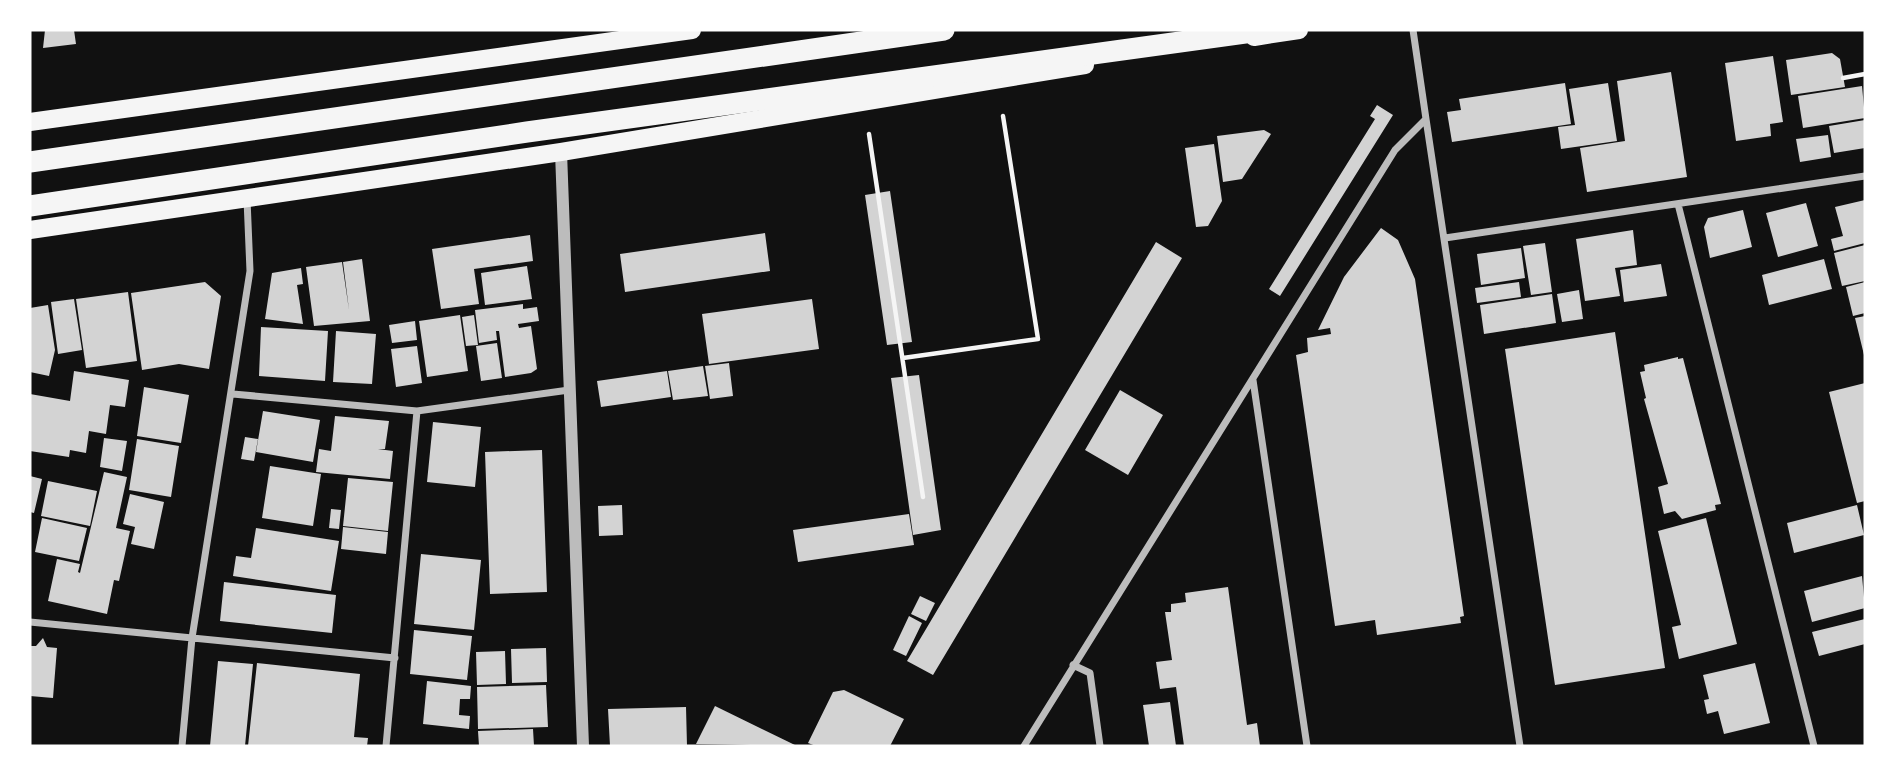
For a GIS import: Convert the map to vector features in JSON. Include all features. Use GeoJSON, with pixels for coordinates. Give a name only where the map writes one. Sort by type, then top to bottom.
{"type":"FeatureCollection","features":[{"type":"Feature","properties":{"kind":"highway"},"geometry":{"type":"LineString","coordinates":[[30,162],[944,30]]}},
{"type":"Feature","properties":{"kind":"highway"},"geometry":{"type":"LineString","coordinates":[[30,206],[527,132],[1267,30]]}},
{"type":"Feature","properties":{"kind":"main road"},"geometry":{"type":"LineString","coordinates":[[30,122],[692,30]]}},
{"type":"Feature","properties":{"kind":"main road"},"geometry":{"type":"LineString","coordinates":[[30,230],[562,152],[1299,30]]}},
{"type":"Feature","properties":{"kind":"street"},"geometry":{"type":"LineString","coordinates":[[1413,30],[1520,746]]}},
{"type":"Feature","properties":{"kind":"street"},"geometry":{"type":"LineString","coordinates":[[1024,746],[1395,150],[1426,119]]}},
{"type":"Feature","properties":{"kind":"street"},"geometry":{"type":"LineString","coordinates":[[562,152],[583,746]]}},
{"type":"Feature","properties":{"kind":"street"},"geometry":{"type":"LineString","coordinates":[[1445,238],[1865,176]]}},
{"type":"Feature","properties":{"kind":"street"},"geometry":{"type":"LineString","coordinates":[[182,746],[191,638],[233,394],[250,271],[247,198]]}},
{"type":"Feature","properties":{"kind":"street"},"geometry":{"type":"LineString","coordinates":[[1678,204],[1814,746]]}},
{"type":"Feature","properties":{"kind":"street"},"geometry":{"type":"LineString","coordinates":[[1253,380],[1307,746]]}},
{"type":"Feature","properties":{"kind":"street"},"geometry":{"type":"LineString","coordinates":[[233,394],[418,411],[569,390]]}},
{"type":"Feature","properties":{"kind":"street"},"geometry":{"type":"LineString","coordinates":[[386,746],[418,411]]}},
{"type":"Feature","properties":{"kind":"street"},"geometry":{"type":"LineString","coordinates":[[30,622],[395,658]]}},
{"type":"Feature","properties":{"kind":"street"},"geometry":{"type":"LineString","coordinates":[[1073,665],[1090,673],[1100,746]]}},
{"type":"Feature","properties":{"kind":"path"},"geometry":{"type":"LineString","coordinates":[[1843,78],[1865,74]]}},
{"type":"Feature","properties":{"kind":"path"},"geometry":{"type":"LineString","coordinates":[[902,358],[1038,339],[1003,116]]}},
{"type":"Feature","properties":{"kind":"path"},"geometry":{"type":"LineString","coordinates":[[869,134],[923,497]]}},
{"type":"Feature","properties":{"kind":"building"},"geometry":{"type":"Polygon","coordinates":[[[45,30],[74,30],[76,44],[43,48],[45,30]]]}},
{"type":"Feature","properties":{"kind":"building"},"geometry":{"type":"Polygon","coordinates":[[[1832,53],[1840,59],[1845,87],[1791,95],[1786,60],[1832,53]]]}},
{"type":"Feature","properties":{"kind":"building"},"geometry":{"type":"Polygon","coordinates":[[[1773,56],[1783,122],[1770,124],[1771,136],[1736,141],[1725,63],[1773,56]]]}},
{"type":"Feature","properties":{"kind":"building"},"geometry":{"type":"Polygon","coordinates":[[[1671,72],[1687,177],[1587,192],[1580,148],[1625,141],[1617,81],[1671,72]]]}},
{"type":"Feature","properties":{"kind":"building"},"geometry":{"type":"Polygon","coordinates":[[[1565,83],[1571,124],[1452,142],[1447,112],[1461,110],[1459,99],[1565,83]]]}},
{"type":"Feature","properties":{"kind":"building"},"geometry":{"type":"Polygon","coordinates":[[[1608,83],[1617,141],[1561,149],[1558,127],[1575,125],[1569,89],[1608,83]]]}},
{"type":"Feature","properties":{"kind":"building"},"geometry":{"type":"Polygon","coordinates":[[[1862,86],[1865,118],[1803,128],[1798,96],[1862,86]]]}},
{"type":"Feature","properties":{"kind":"building"},"geometry":{"type":"Polygon","coordinates":[[[1377,105],[1393,115],[1280,296],[1269,289],[1375,119],[1370,116],[1377,105]]]}},
{"type":"Feature","properties":{"kind":"building"},"geometry":{"type":"Polygon","coordinates":[[[1865,120],[1865,148],[1834,153],[1829,126],[1865,120]]]}},
{"type":"Feature","properties":{"kind":"building"},"geometry":{"type":"Polygon","coordinates":[[[1264,130],[1271,134],[1242,179],[1223,182],[1217,136],[1264,130]]]}},
{"type":"Feature","properties":{"kind":"building"},"geometry":{"type":"Polygon","coordinates":[[[1828,135],[1831,157],[1800,162],[1796,139],[1828,135]]]}},
{"type":"Feature","properties":{"kind":"building"},"geometry":{"type":"Polygon","coordinates":[[[1214,144],[1222,201],[1208,226],[1196,227],[1185,148],[1214,144]]]}},
{"type":"Feature","properties":{"kind":"building"},"geometry":{"type":"Polygon","coordinates":[[[890,191],[912,342],[887,345],[865,195],[890,191]]]}},
{"type":"Feature","properties":{"kind":"building"},"geometry":{"type":"Polygon","coordinates":[[[1865,200],[1865,243],[1834,251],[1831,239],[1843,236],[1835,207],[1865,200]]]}},
{"type":"Feature","properties":{"kind":"building"},"geometry":{"type":"Polygon","coordinates":[[[1806,203],[1818,246],[1778,257],[1766,213],[1806,203]]]}},
{"type":"Feature","properties":{"kind":"building"},"geometry":{"type":"Polygon","coordinates":[[[1743,210],[1752,247],[1710,258],[1704,227],[1708,218],[1743,210]]]}},
{"type":"Feature","properties":{"kind":"building"},"geometry":{"type":"Polygon","coordinates":[[[1381,228],[1398,240],[1415,279],[1464,616],[1460,617],[1461,623],[1377,635],[1375,620],[1335,626],[1296,355],[1308,352],[1307,338],[1331,334],[1330,328],[1318,330],[1344,277],[1381,228]]]}},
{"type":"Feature","properties":{"kind":"building"},"geometry":{"type":"Polygon","coordinates":[[[1633,230],[1637,265],[1615,268],[1620,296],[1585,301],[1576,239],[1633,230]]]}},
{"type":"Feature","properties":{"kind":"building"},"geometry":{"type":"Polygon","coordinates":[[[765,233],[770,271],[625,292],[620,254],[765,233]]]}},
{"type":"Feature","properties":{"kind":"building"},"geometry":{"type":"Polygon","coordinates":[[[530,235],[533,261],[474,269],[479,304],[441,309],[432,249],[530,235]]]}},
{"type":"Feature","properties":{"kind":"building"},"geometry":{"type":"Polygon","coordinates":[[[1156,242],[1182,258],[933,675],[907,661],[1156,242]]]}},
{"type":"Feature","properties":{"kind":"building"},"geometry":{"type":"Polygon","coordinates":[[[1545,243],[1552,292],[1531,295],[1523,246],[1545,243]]]}},
{"type":"Feature","properties":{"kind":"building"},"geometry":{"type":"Polygon","coordinates":[[[1865,245],[1865,281],[1842,286],[1834,253],[1865,245]]]}},
{"type":"Feature","properties":{"kind":"building"},"geometry":{"type":"Polygon","coordinates":[[[1521,248],[1525,278],[1481,285],[1477,254],[1521,248]]]}},
{"type":"Feature","properties":{"kind":"building"},"geometry":{"type":"Polygon","coordinates":[[[362,259],[370,321],[314,326],[306,267],[342,262],[349,310],[343,262],[362,259]]]}},
{"type":"Feature","properties":{"kind":"building"},"geometry":{"type":"Polygon","coordinates":[[[1824,259],[1832,289],[1769,305],[1762,275],[1824,259]]]}},
{"type":"Feature","properties":{"kind":"building"},"geometry":{"type":"Polygon","coordinates":[[[1661,264],[1667,296],[1624,302],[1620,270],[1661,264]]]}},
{"type":"Feature","properties":{"kind":"building"},"geometry":{"type":"Polygon","coordinates":[[[527,266],[532,299],[485,305],[481,273],[527,266]]]}},
{"type":"Feature","properties":{"kind":"building"},"geometry":{"type":"Polygon","coordinates":[[[301,268],[303,284],[297,285],[303,324],[265,319],[272,273],[301,268]]]}},
{"type":"Feature","properties":{"kind":"building"},"geometry":{"type":"Polygon","coordinates":[[[205,282],[221,296],[209,369],[179,364],[142,370],[131,293],[205,282]]]}},
{"type":"Feature","properties":{"kind":"building"},"geometry":{"type":"Polygon","coordinates":[[[1519,282],[1521,297],[1477,303],[1475,288],[1519,282]]]}},
{"type":"Feature","properties":{"kind":"building"},"geometry":{"type":"Polygon","coordinates":[[[1865,282],[1865,313],[1853,316],[1846,287],[1865,282]]]}},
{"type":"Feature","properties":{"kind":"building"},"geometry":{"type":"Polygon","coordinates":[[[1579,290],[1583,319],[1562,322],[1557,294],[1579,290]]]}},
{"type":"Feature","properties":{"kind":"building"},"geometry":{"type":"Polygon","coordinates":[[[128,292],[137,361],[86,368],[76,299],[128,292]]]}},
{"type":"Feature","properties":{"kind":"building"},"geometry":{"type":"Polygon","coordinates":[[[1552,294],[1556,323],[1484,334],[1480,305],[1552,294]]]}},
{"type":"Feature","properties":{"kind":"building"},"geometry":{"type":"Polygon","coordinates":[[[74,299],[82,350],[58,354],[51,302],[74,299]]]}},
{"type":"Feature","properties":{"kind":"building"},"geometry":{"type":"Polygon","coordinates":[[[812,299],[819,349],[709,364],[702,314],[812,299]]]}},
{"type":"Feature","properties":{"kind":"building"},"geometry":{"type":"Polygon","coordinates":[[[523,304],[523,309],[537,307],[539,321],[518,324],[519,328],[531,326],[537,369],[531,373],[505,377],[499,331],[496,331],[497,340],[479,343],[475,310],[523,304]]]}},
{"type":"Feature","properties":{"kind":"building"},"geometry":{"type":"Polygon","coordinates":[[[48,305],[55,350],[49,376],[30,372],[30,308],[48,305]]]}},
{"type":"Feature","properties":{"kind":"building"},"geometry":{"type":"Polygon","coordinates":[[[460,315],[468,371],[427,377],[419,321],[460,315]]]}},
{"type":"Feature","properties":{"kind":"building"},"geometry":{"type":"Polygon","coordinates":[[[474,315],[478,345],[466,346],[462,317],[474,315]]]}},
{"type":"Feature","properties":{"kind":"building"},"geometry":{"type":"Polygon","coordinates":[[[1865,316],[1865,355],[1864,355],[1855,318],[1865,316]]]}},
{"type":"Feature","properties":{"kind":"building"},"geometry":{"type":"Polygon","coordinates":[[[415,321],[417,340],[392,343],[389,325],[415,321]]]}},
{"type":"Feature","properties":{"kind":"building"},"geometry":{"type":"Polygon","coordinates":[[[261,327],[328,331],[325,381],[259,376],[261,327]]]}},
{"type":"Feature","properties":{"kind":"building"},"geometry":{"type":"Polygon","coordinates":[[[336,331],[376,334],[372,384],[333,382],[336,331]]]}},
{"type":"Feature","properties":{"kind":"building"},"geometry":{"type":"Polygon","coordinates":[[[1615,332],[1665,668],[1555,685],[1505,349],[1615,332]]]}},
{"type":"Feature","properties":{"kind":"building"},"geometry":{"type":"Polygon","coordinates":[[[497,343],[502,378],[481,381],[476,346],[497,343]]]}},
{"type":"Feature","properties":{"kind":"building"},"geometry":{"type":"Polygon","coordinates":[[[417,346],[422,383],[396,387],[391,349],[417,346]]]}},
{"type":"Feature","properties":{"kind":"building"},"geometry":{"type":"Polygon","coordinates":[[[1683,358],[1721,504],[1715,505],[1716,510],[1682,519],[1675,511],[1664,514],[1658,487],[1668,484],[1644,399],[1646,398],[1640,372],[1645,371],[1644,365],[1683,358]]]}},
{"type":"Feature","properties":{"kind":"building"},"geometry":{"type":"Polygon","coordinates":[[[729,363],[733,396],[710,399],[705,366],[729,363]]]}},
{"type":"Feature","properties":{"kind":"building"},"geometry":{"type":"Polygon","coordinates":[[[703,366],[708,396],[673,400],[668,371],[703,366]]]}},
{"type":"Feature","properties":{"kind":"building"},"geometry":{"type":"Polygon","coordinates":[[[74,371],[129,380],[125,407],[110,405],[106,434],[89,431],[86,453],[70,450],[69,457],[30,451],[30,394],[70,401],[74,371]]]}},
{"type":"Feature","properties":{"kind":"building"},"geometry":{"type":"Polygon","coordinates":[[[667,371],[671,397],[601,407],[597,381],[667,371]]]}},
{"type":"Feature","properties":{"kind":"building"},"geometry":{"type":"Polygon","coordinates":[[[919,375],[941,530],[913,535],[891,378],[919,375]]]}},
{"type":"Feature","properties":{"kind":"building"},"geometry":{"type":"Polygon","coordinates":[[[1865,383],[1865,501],[1857,503],[1829,392],[1865,383]]]}},
{"type":"Feature","properties":{"kind":"building"},"geometry":{"type":"Polygon","coordinates":[[[144,387],[189,395],[181,443],[137,436],[144,387]]]}},
{"type":"Feature","properties":{"kind":"building"},"geometry":{"type":"Polygon","coordinates":[[[1120,390],[1163,415],[1128,475],[1085,450],[1120,390]]]}},
{"type":"Feature","properties":{"kind":"building"},"geometry":{"type":"Polygon","coordinates":[[[263,411],[320,420],[313,462],[256,452],[263,411]]]}},
{"type":"Feature","properties":{"kind":"building"},"geometry":{"type":"Polygon","coordinates":[[[335,416],[389,421],[385,449],[378,449],[393,451],[390,479],[316,472],[319,449],[331,451],[335,416]]]}},
{"type":"Feature","properties":{"kind":"building"},"geometry":{"type":"Polygon","coordinates":[[[433,422],[481,427],[475,487],[427,482],[433,422]]]}},
{"type":"Feature","properties":{"kind":"building"},"geometry":{"type":"Polygon","coordinates":[[[245,437],[258,439],[254,461],[241,459],[245,437]]]}},
{"type":"Feature","properties":{"kind":"building"},"geometry":{"type":"Polygon","coordinates":[[[104,438],[127,441],[122,471],[100,467],[104,438]]]}},
{"type":"Feature","properties":{"kind":"building"},"geometry":{"type":"Polygon","coordinates":[[[137,439],[179,446],[171,497],[129,490],[137,439]]]}},
{"type":"Feature","properties":{"kind":"building"},"geometry":{"type":"Polygon","coordinates":[[[542,450],[547,592],[490,594],[485,452],[542,450]]]}},
{"type":"Feature","properties":{"kind":"building"},"geometry":{"type":"Polygon","coordinates":[[[270,466],[321,474],[313,526],[262,518],[270,466]]]}},
{"type":"Feature","properties":{"kind":"building"},"geometry":{"type":"Polygon","coordinates":[[[104,472],[127,477],[116,528],[130,531],[119,581],[114,580],[107,614],[48,601],[57,559],[80,564],[80,573],[104,472]]]}},
{"type":"Feature","properties":{"kind":"building"},"geometry":{"type":"Polygon","coordinates":[[[30,476],[42,479],[34,513],[30,512],[30,476]]]}},
{"type":"Feature","properties":{"kind":"building"},"geometry":{"type":"Polygon","coordinates":[[[348,478],[393,482],[388,531],[343,526],[348,478]]]}},
{"type":"Feature","properties":{"kind":"building"},"geometry":{"type":"Polygon","coordinates":[[[48,481],[97,491],[90,526],[41,516],[48,481]]]}},
{"type":"Feature","properties":{"kind":"building"},"geometry":{"type":"Polygon","coordinates":[[[130,494],[164,502],[154,549],[131,544],[135,527],[123,524],[130,494]]]}},
{"type":"Feature","properties":{"kind":"building"},"geometry":{"type":"Polygon","coordinates":[[[622,505],[623,535],[599,536],[598,506],[622,505]]]}},
{"type":"Feature","properties":{"kind":"building"},"geometry":{"type":"Polygon","coordinates":[[[1857,505],[1864,535],[1794,553],[1787,523],[1857,505]]]}},
{"type":"Feature","properties":{"kind":"building"},"geometry":{"type":"Polygon","coordinates":[[[331,509],[341,510],[339,529],[329,528],[331,509]]]}},
{"type":"Feature","properties":{"kind":"building"},"geometry":{"type":"Polygon","coordinates":[[[909,514],[914,545],[798,562],[793,530],[909,514]]]}},
{"type":"Feature","properties":{"kind":"building"},"geometry":{"type":"Polygon","coordinates":[[[42,518],[87,528],[79,561],[35,552],[42,518]]]}},
{"type":"Feature","properties":{"kind":"building"},"geometry":{"type":"Polygon","coordinates":[[[1706,518],[1737,644],[1679,659],[1672,627],[1681,625],[1658,531],[1706,518]]]}},
{"type":"Feature","properties":{"kind":"building"},"geometry":{"type":"Polygon","coordinates":[[[343,527],[388,532],[386,554],[341,549],[343,527]]]}},
{"type":"Feature","properties":{"kind":"building"},"geometry":{"type":"Polygon","coordinates":[[[256,528],[339,541],[331,591],[233,576],[236,556],[251,558],[256,528]]]}},
{"type":"Feature","properties":{"kind":"building"},"geometry":{"type":"Polygon","coordinates":[[[421,554],[481,560],[474,630],[414,624],[421,554]]]}},
{"type":"Feature","properties":{"kind":"building"},"geometry":{"type":"Polygon","coordinates":[[[1862,576],[1865,608],[1812,622],[1804,591],[1862,576]]]}},
{"type":"Feature","properties":{"kind":"building"},"geometry":{"type":"Polygon","coordinates":[[[224,582],[336,595],[332,633],[220,621],[224,582]]]}},
{"type":"Feature","properties":{"kind":"building"},"geometry":{"type":"Polygon","coordinates":[[[1228,587],[1247,725],[1257,723],[1260,746],[1184,746],[1176,687],[1160,689],[1156,662],[1172,660],[1165,612],[1171,612],[1171,604],[1186,602],[1185,593],[1228,587]]]}},
{"type":"Feature","properties":{"kind":"building"},"geometry":{"type":"Polygon","coordinates":[[[920,596],[935,603],[926,621],[911,614],[920,596]]]}},
{"type":"Feature","properties":{"kind":"building"},"geometry":{"type":"Polygon","coordinates":[[[909,616],[922,623],[906,656],[893,650],[909,616]]]}},
{"type":"Feature","properties":{"kind":"building"},"geometry":{"type":"Polygon","coordinates":[[[1865,619],[1865,644],[1819,656],[1812,632],[1865,619]]]}},
{"type":"Feature","properties":{"kind":"building"},"geometry":{"type":"Polygon","coordinates":[[[414,630],[472,636],[467,680],[410,674],[414,630]]]}},
{"type":"Feature","properties":{"kind":"building"},"geometry":{"type":"Polygon","coordinates":[[[43,638],[47,647],[57,648],[53,698],[30,696],[30,646],[36,646],[43,638]]]}},
{"type":"Feature","properties":{"kind":"building"},"geometry":{"type":"Polygon","coordinates":[[[546,648],[547,682],[512,683],[511,649],[546,648]]]}},
{"type":"Feature","properties":{"kind":"building"},"geometry":{"type":"Polygon","coordinates":[[[505,651],[506,684],[477,685],[476,652],[505,651]]]}},
{"type":"Feature","properties":{"kind":"building"},"geometry":{"type":"Polygon","coordinates":[[[218,661],[253,664],[245,746],[210,746],[218,661]]]}},
{"type":"Feature","properties":{"kind":"building"},"geometry":{"type":"Polygon","coordinates":[[[257,663],[360,674],[354,737],[368,738],[367,746],[248,746],[257,663]]]}},
{"type":"Feature","properties":{"kind":"building"},"geometry":{"type":"Polygon","coordinates":[[[1755,663],[1770,723],[1724,734],[1718,711],[1707,714],[1704,700],[1709,699],[1703,675],[1755,663]]]}},
{"type":"Feature","properties":{"kind":"building"},"geometry":{"type":"Polygon","coordinates":[[[427,681],[471,686],[470,699],[460,699],[459,715],[470,716],[469,729],[423,724],[427,681]]]}},
{"type":"Feature","properties":{"kind":"building"},"geometry":{"type":"Polygon","coordinates":[[[546,685],[548,727],[478,729],[477,687],[546,685]]]}},
{"type":"Feature","properties":{"kind":"building"},"geometry":{"type":"Polygon","coordinates":[[[844,690],[904,719],[890,746],[816,746],[808,743],[833,692],[844,690]]]}},
{"type":"Feature","properties":{"kind":"building"},"geometry":{"type":"Polygon","coordinates":[[[1170,702],[1176,746],[1149,746],[1143,705],[1170,702]]]}},
{"type":"Feature","properties":{"kind":"building"},"geometry":{"type":"Polygon","coordinates":[[[715,706],[797,746],[696,744],[715,706]]]}},
{"type":"Feature","properties":{"kind":"building"},"geometry":{"type":"Polygon","coordinates":[[[686,707],[687,746],[610,746],[608,709],[686,707]]]}},
{"type":"Feature","properties":{"kind":"building"},"geometry":{"type":"Polygon","coordinates":[[[533,729],[534,746],[479,746],[478,731],[533,729]]]}}]}
